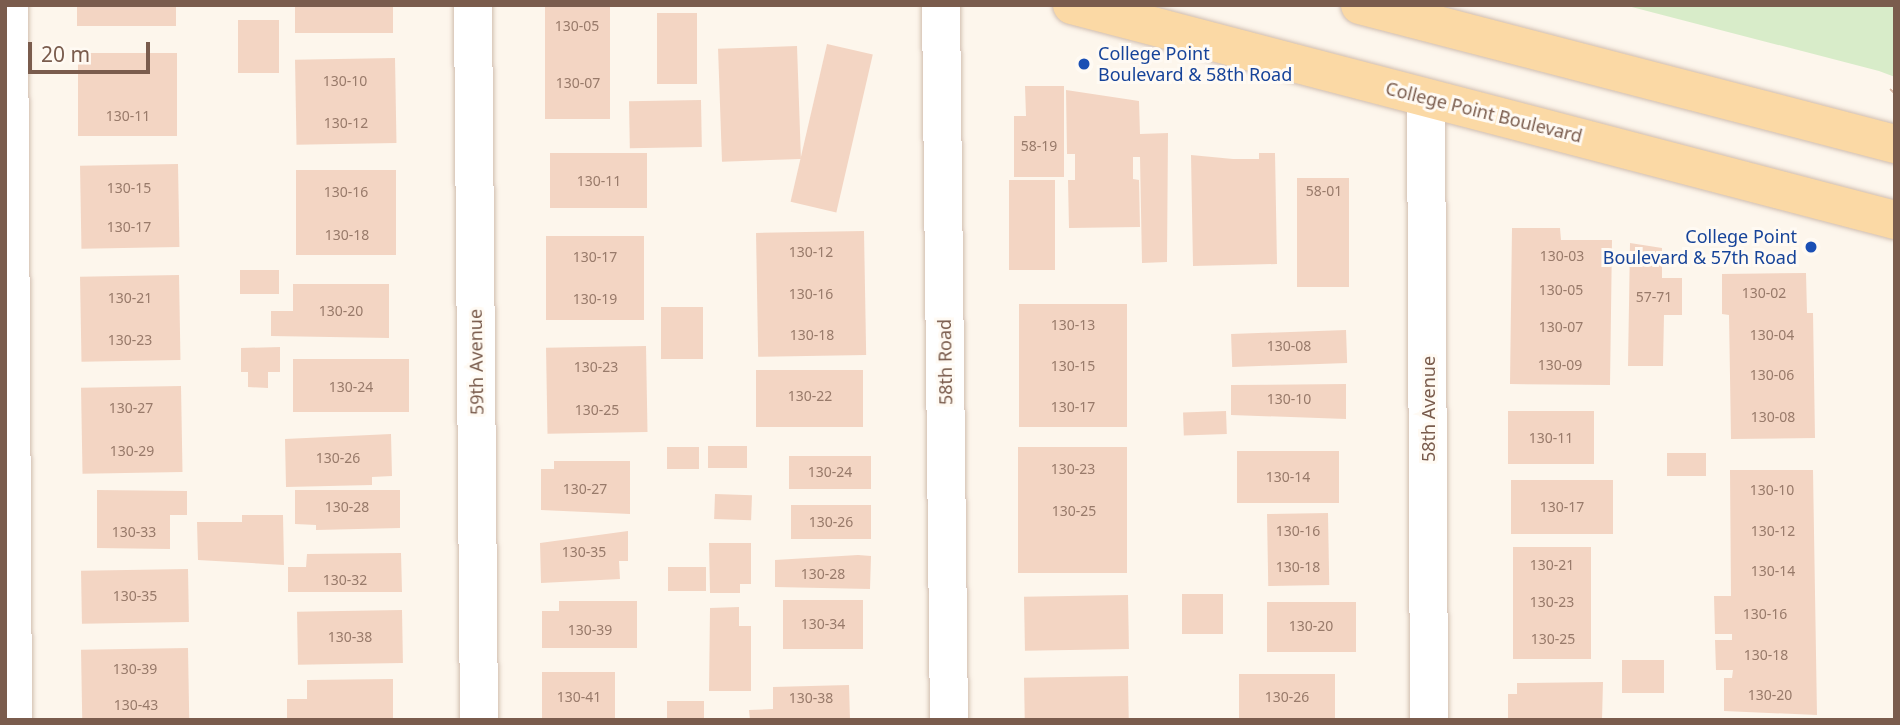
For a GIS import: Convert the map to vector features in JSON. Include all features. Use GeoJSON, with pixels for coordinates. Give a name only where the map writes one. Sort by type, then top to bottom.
{"type":"FeatureCollection","features":[{"type":"Feature","properties":{"kind":"main road","name":"College Point Boulevard"},"geometry":{"type":"LineString","coordinates":[[1072,5],[1895,220]]}},
{"type":"Feature","properties":{"kind":"main road"},"geometry":{"type":"LineString","coordinates":[[1360,5],[1895,144]]}},
{"type":"Feature","properties":{"kind":"street"},"geometry":{"type":"LineString","coordinates":[[9,5],[13,720]]}},
{"type":"Feature","properties":{"kind":"street","name":"59th Avenue"},"geometry":{"type":"LineString","coordinates":[[473,5],[479,720]]}},
{"type":"Feature","properties":{"kind":"street","name":"58th Road"},"geometry":{"type":"LineString","coordinates":[[942,5],[949,720]]}},
{"type":"Feature","properties":{"kind":"street","name":"58th Avenue"},"geometry":{"type":"LineString","coordinates":[[1426,98],[1429,720]]}},
{"type":"Feature","properties":{"kind":"green space"},"geometry":{"type":"Polygon","coordinates":[[[1624,5],[1895,5],[1895,77],[1879,71],[1624,5]]]}},
{"type":"Feature","properties":{"kind":"building"},"geometry":{"type":"Polygon","coordinates":[[[77,5],[176,5],[176,26],[77,26],[77,5]]]}},
{"type":"Feature","properties":{"kind":"building"},"geometry":{"type":"Polygon","coordinates":[[[295,5],[393,5],[393,33],[295,33],[295,5]]]}},
{"type":"Feature","properties":{"kind":"building"},"geometry":{"type":"Polygon","coordinates":[[[545,5],[610,5],[610,119],[545,119],[545,5]]]}},
{"type":"Feature","properties":{"kind":"building"},"geometry":{"type":"Polygon","coordinates":[[[657,13],[697,13],[697,84],[657,84],[657,13]]]}},
{"type":"Feature","properties":{"kind":"building"},"geometry":{"type":"Polygon","coordinates":[[[238,20],[279,20],[279,73],[238,73],[238,20]]]}},
{"type":"Feature","properties":{"kind":"building"},"geometry":{"type":"Polygon","coordinates":[[[827,44],[873,55],[836,212],[791,202],[827,44]]]}},
{"type":"Feature","properties":{"kind":"building"},"geometry":{"type":"Polygon","coordinates":[[[797,46],[801,159],[722,162],[718,49],[797,46]]]}},
{"type":"Feature","properties":{"kind":"building"},"geometry":{"type":"Polygon","coordinates":[[[78,53],[177,53],[177,136],[78,136],[78,53]]]}},
{"type":"Feature","properties":{"kind":"building"},"geometry":{"type":"Polygon","coordinates":[[[395,58],[396,143],[296,145],[295,60],[395,58]]]}},
{"type":"Feature","properties":{"kind":"building"},"geometry":{"type":"Polygon","coordinates":[[[1025,86],[1064,86],[1064,177],[1014,177],[1014,116],[1026,116],[1025,86]]]}},
{"type":"Feature","properties":{"kind":"building"},"geometry":{"type":"Polygon","coordinates":[[[1066,90],[1139,101],[1140,134],[1168,133],[1167,262],[1142,263],[1140,157],[1133,157],[1133,179],[1139,180],[1140,227],[1069,228],[1068,180],[1075,180],[1075,154],[1067,154],[1066,90]]]}},
{"type":"Feature","properties":{"kind":"building"},"geometry":{"type":"Polygon","coordinates":[[[701,100],[702,147],[630,148],[629,101],[701,100]]]}},
{"type":"Feature","properties":{"kind":"building"},"geometry":{"type":"Polygon","coordinates":[[[550,153],[647,153],[647,208],[550,208],[550,153]]]}},
{"type":"Feature","properties":{"kind":"building"},"geometry":{"type":"Polygon","coordinates":[[[1259,153],[1275,153],[1277,264],[1193,266],[1191,155],[1259,159],[1259,153]]]}},
{"type":"Feature","properties":{"kind":"building"},"geometry":{"type":"Polygon","coordinates":[[[178,164],[179,247],[81,249],[80,166],[178,164]]]}},
{"type":"Feature","properties":{"kind":"building"},"geometry":{"type":"Polygon","coordinates":[[[296,170],[396,170],[396,255],[296,255],[296,170]]]}},
{"type":"Feature","properties":{"kind":"building"},"geometry":{"type":"Polygon","coordinates":[[[1297,178],[1349,178],[1349,287],[1297,287],[1297,178]]]}},
{"type":"Feature","properties":{"kind":"building"},"geometry":{"type":"Polygon","coordinates":[[[1009,180],[1055,180],[1055,270],[1009,270],[1009,180]]]}},
{"type":"Feature","properties":{"kind":"building"},"geometry":{"type":"Polygon","coordinates":[[[1512,228],[1560,228],[1561,240],[1612,240],[1610,385],[1510,384],[1512,228]]]}},
{"type":"Feature","properties":{"kind":"building"},"geometry":{"type":"Polygon","coordinates":[[[864,231],[866,355],[758,357],[756,233],[864,231]]]}},
{"type":"Feature","properties":{"kind":"building"},"geometry":{"type":"Polygon","coordinates":[[[546,236],[644,236],[644,320],[546,320],[546,236]]]}},
{"type":"Feature","properties":{"kind":"building"},"geometry":{"type":"Polygon","coordinates":[[[1630,243],[1662,248],[1662,278],[1682,278],[1682,315],[1664,315],[1663,366],[1628,366],[1630,243]]]}},
{"type":"Feature","properties":{"kind":"building"},"geometry":{"type":"Polygon","coordinates":[[[240,270],[279,270],[279,294],[240,294],[240,270]]]}},
{"type":"Feature","properties":{"kind":"building"},"geometry":{"type":"Polygon","coordinates":[[[1806,273],[1807,313],[1813,313],[1815,438],[1731,439],[1729,315],[1722,314],[1722,274],[1806,273]]]}},
{"type":"Feature","properties":{"kind":"building"},"geometry":{"type":"Polygon","coordinates":[[[179,275],[180,360],[81,362],[80,277],[179,275]]]}},
{"type":"Feature","properties":{"kind":"building"},"geometry":{"type":"Polygon","coordinates":[[[293,284],[389,284],[389,338],[271,336],[271,311],[293,311],[293,284]]]}},
{"type":"Feature","properties":{"kind":"building"},"geometry":{"type":"Polygon","coordinates":[[[1019,304],[1127,304],[1127,427],[1019,427],[1019,304]]]}},
{"type":"Feature","properties":{"kind":"building"},"geometry":{"type":"Polygon","coordinates":[[[661,307],[703,307],[703,359],[661,359],[661,307]]]}},
{"type":"Feature","properties":{"kind":"building"},"geometry":{"type":"Polygon","coordinates":[[[1346,330],[1347,363],[1232,367],[1231,334],[1346,330]]]}},
{"type":"Feature","properties":{"kind":"building"},"geometry":{"type":"Polygon","coordinates":[[[646,346],[648,432],[548,434],[546,348],[646,346]]]}},
{"type":"Feature","properties":{"kind":"building"},"geometry":{"type":"Polygon","coordinates":[[[280,347],[280,372],[268,372],[268,388],[248,387],[248,372],[241,372],[241,348],[280,347]]]}},
{"type":"Feature","properties":{"kind":"building"},"geometry":{"type":"Polygon","coordinates":[[[293,359],[409,359],[409,412],[293,412],[293,359]]]}},
{"type":"Feature","properties":{"kind":"building"},"geometry":{"type":"Polygon","coordinates":[[[756,370],[863,370],[863,427],[756,427],[756,370]]]}},
{"type":"Feature","properties":{"kind":"building"},"geometry":{"type":"Polygon","coordinates":[[[1346,384],[1346,419],[1231,415],[1231,385],[1346,384]]]}},
{"type":"Feature","properties":{"kind":"building"},"geometry":{"type":"Polygon","coordinates":[[[181,386],[183,472],[83,474],[81,388],[181,386]]]}},
{"type":"Feature","properties":{"kind":"building"},"geometry":{"type":"Polygon","coordinates":[[[1226,411],[1227,434],[1184,435],[1183,413],[1226,411]]]}},
{"type":"Feature","properties":{"kind":"building"},"geometry":{"type":"Polygon","coordinates":[[[1508,411],[1594,411],[1594,464],[1508,464],[1508,411]]]}},
{"type":"Feature","properties":{"kind":"building"},"geometry":{"type":"Polygon","coordinates":[[[391,434],[392,476],[372,477],[372,485],[286,487],[285,439],[391,434]]]}},
{"type":"Feature","properties":{"kind":"building"},"geometry":{"type":"Polygon","coordinates":[[[708,446],[747,446],[747,468],[708,468],[708,446]]]}},
{"type":"Feature","properties":{"kind":"building"},"geometry":{"type":"Polygon","coordinates":[[[667,447],[699,447],[699,469],[667,469],[667,447]]]}},
{"type":"Feature","properties":{"kind":"building"},"geometry":{"type":"Polygon","coordinates":[[[1018,447],[1127,447],[1127,573],[1018,573],[1018,447]]]}},
{"type":"Feature","properties":{"kind":"building"},"geometry":{"type":"Polygon","coordinates":[[[1237,451],[1339,451],[1339,503],[1237,503],[1237,451]]]}},
{"type":"Feature","properties":{"kind":"building"},"geometry":{"type":"Polygon","coordinates":[[[1667,453],[1706,453],[1706,476],[1667,476],[1667,453]]]}},
{"type":"Feature","properties":{"kind":"building"},"geometry":{"type":"Polygon","coordinates":[[[789,456],[871,456],[871,489],[789,489],[789,456]]]}},
{"type":"Feature","properties":{"kind":"building"},"geometry":{"type":"Polygon","coordinates":[[[554,461],[630,461],[630,514],[541,510],[541,469],[554,469],[554,461]]]}},
{"type":"Feature","properties":{"kind":"building"},"geometry":{"type":"Polygon","coordinates":[[[1730,470],[1813,470],[1817,715],[1724,711],[1724,678],[1732,678],[1733,670],[1716,670],[1715,640],[1732,640],[1732,634],[1715,634],[1714,596],[1731,596],[1730,470]]]}},
{"type":"Feature","properties":{"kind":"building"},"geometry":{"type":"Polygon","coordinates":[[[1511,480],[1613,480],[1613,534],[1511,534],[1511,480]]]}},
{"type":"Feature","properties":{"kind":"building"},"geometry":{"type":"Polygon","coordinates":[[[97,490],[187,491],[187,515],[170,515],[170,549],[97,548],[97,490]]]}},
{"type":"Feature","properties":{"kind":"building"},"geometry":{"type":"Polygon","coordinates":[[[295,490],[400,490],[400,528],[316,530],[316,525],[295,524],[295,490]]]}},
{"type":"Feature","properties":{"kind":"building"},"geometry":{"type":"Polygon","coordinates":[[[715,494],[752,495],[751,520],[714,519],[715,494]]]}},
{"type":"Feature","properties":{"kind":"building"},"geometry":{"type":"Polygon","coordinates":[[[791,505],[871,505],[871,539],[791,539],[791,505]]]}},
{"type":"Feature","properties":{"kind":"building"},"geometry":{"type":"Polygon","coordinates":[[[1328,513],[1329,585],[1268,586],[1267,514],[1328,513]]]}},
{"type":"Feature","properties":{"kind":"building"},"geometry":{"type":"Polygon","coordinates":[[[242,515],[283,515],[284,565],[198,560],[197,522],[242,522],[242,515]]]}},
{"type":"Feature","properties":{"kind":"building"},"geometry":{"type":"Polygon","coordinates":[[[628,531],[628,561],[619,561],[620,579],[541,583],[540,543],[628,531]]]}},
{"type":"Feature","properties":{"kind":"building"},"geometry":{"type":"Polygon","coordinates":[[[709,543],[751,543],[751,584],[740,584],[740,593],[710,593],[709,543]]]}},
{"type":"Feature","properties":{"kind":"building"},"geometry":{"type":"Polygon","coordinates":[[[1513,547],[1591,547],[1591,659],[1513,659],[1513,547]]]}},
{"type":"Feature","properties":{"kind":"building"},"geometry":{"type":"Polygon","coordinates":[[[401,553],[402,592],[288,592],[288,567],[306,567],[307,554],[401,553]]]}},
{"type":"Feature","properties":{"kind":"building"},"geometry":{"type":"Polygon","coordinates":[[[871,556],[870,589],[775,587],[775,560],[871,556]]]}},
{"type":"Feature","properties":{"kind":"building"},"geometry":{"type":"Polygon","coordinates":[[[668,567],[706,567],[706,591],[668,591],[668,567]]]}},
{"type":"Feature","properties":{"kind":"building"},"geometry":{"type":"Polygon","coordinates":[[[188,569],[189,622],[82,624],[81,571],[188,569]]]}},
{"type":"Feature","properties":{"kind":"building"},"geometry":{"type":"Polygon","coordinates":[[[1182,594],[1223,594],[1223,634],[1182,634],[1182,594]]]}},
{"type":"Feature","properties":{"kind":"building"},"geometry":{"type":"Polygon","coordinates":[[[1128,595],[1129,649],[1025,651],[1024,597],[1128,595]]]}},
{"type":"Feature","properties":{"kind":"building"},"geometry":{"type":"Polygon","coordinates":[[[783,600],[863,600],[863,649],[783,649],[783,600]]]}},
{"type":"Feature","properties":{"kind":"building"},"geometry":{"type":"Polygon","coordinates":[[[559,601],[637,601],[637,648],[542,648],[542,611],[559,611],[559,601]]]}},
{"type":"Feature","properties":{"kind":"building"},"geometry":{"type":"Polygon","coordinates":[[[1267,602],[1356,602],[1356,652],[1267,652],[1267,602]]]}},
{"type":"Feature","properties":{"kind":"building"},"geometry":{"type":"Polygon","coordinates":[[[739,607],[739,626],[751,626],[751,691],[709,691],[710,608],[739,607]]]}},
{"type":"Feature","properties":{"kind":"building"},"geometry":{"type":"Polygon","coordinates":[[[402,610],[403,663],[298,665],[297,612],[402,610]]]}},
{"type":"Feature","properties":{"kind":"building"},"geometry":{"type":"Polygon","coordinates":[[[188,648],[189,720],[82,720],[81,650],[188,648]]]}},
{"type":"Feature","properties":{"kind":"building"},"geometry":{"type":"Polygon","coordinates":[[[1622,660],[1664,660],[1664,693],[1622,693],[1622,660]]]}},
{"type":"Feature","properties":{"kind":"building"},"geometry":{"type":"Polygon","coordinates":[[[542,672],[615,672],[615,720],[542,720],[542,672]]]}},
{"type":"Feature","properties":{"kind":"building"},"geometry":{"type":"Polygon","coordinates":[[[1239,674],[1335,674],[1335,720],[1239,720],[1239,674]]]}},
{"type":"Feature","properties":{"kind":"building"},"geometry":{"type":"Polygon","coordinates":[[[1128,676],[1129,720],[1025,720],[1024,678],[1128,676]]]}},
{"type":"Feature","properties":{"kind":"building"},"geometry":{"type":"Polygon","coordinates":[[[393,679],[393,720],[287,720],[287,699],[307,699],[307,680],[393,679]]]}},
{"type":"Feature","properties":{"kind":"building"},"geometry":{"type":"Polygon","coordinates":[[[1603,682],[1602,720],[1508,720],[1508,694],[1517,694],[1517,683],[1603,682]]]}},
{"type":"Feature","properties":{"kind":"building"},"geometry":{"type":"Polygon","coordinates":[[[849,685],[850,720],[750,720],[749,710],[773,709],[773,687],[849,685]]]}},
{"type":"Feature","properties":{"kind":"building"},"geometry":{"type":"Polygon","coordinates":[[[667,701],[704,701],[704,720],[667,720],[667,701]]]}},
{"type":"Feature","properties":{"kind":"place","name":"College Point Boulevard & 58th Road"},"geometry":{"type":"Point","coordinates":[1084,64]}},
{"type":"Feature","properties":{"kind":"place","name":"College Point Boulevard & 57th Road"},"geometry":{"type":"Point","coordinates":[1811,247]}}]}
